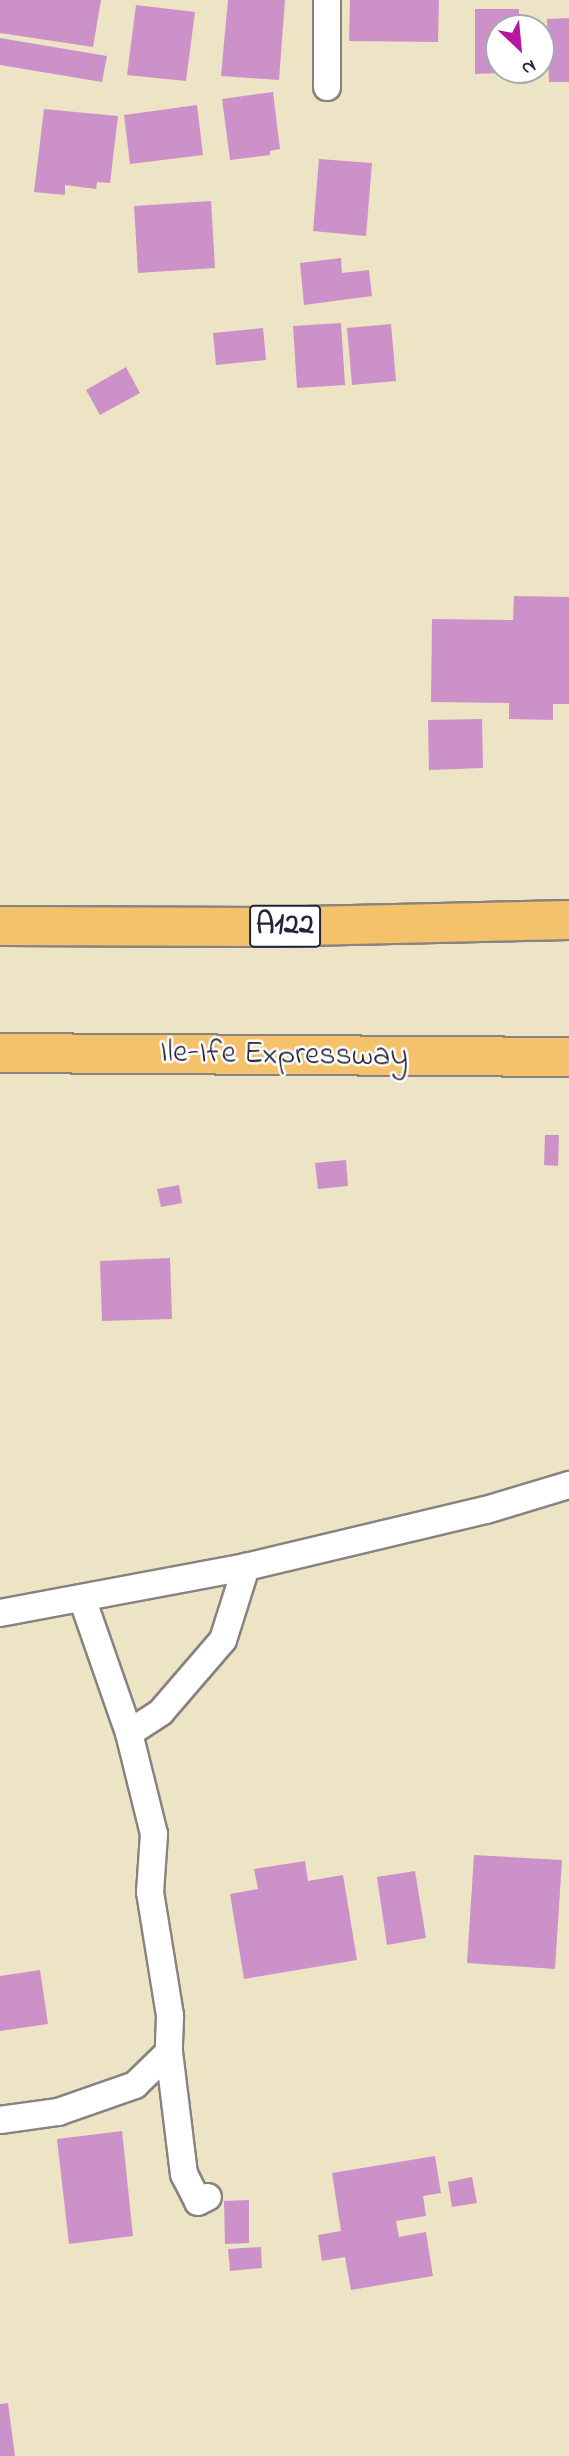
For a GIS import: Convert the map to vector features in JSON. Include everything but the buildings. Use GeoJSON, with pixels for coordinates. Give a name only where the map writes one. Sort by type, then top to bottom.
{"type":"FeatureCollection","features":[{"type":"Feature","properties":{"kind":"highway","name":"A122"},"geometry":{"type":"LineString","coordinates":[[0,926],[262,927],[569,920]]}},
{"type":"Feature","properties":{"kind":"highway","name":"Ile-Ife Expressway"},"geometry":{"type":"LineString","coordinates":[[0,1053],[569,1057]]}},
{"type":"Feature","properties":{"kind":"street"},"geometry":{"type":"LineString","coordinates":[[327,0],[327,86]]}},
{"type":"Feature","properties":{"kind":"street"},"geometry":{"type":"LineString","coordinates":[[0,1614],[246,1567],[486,1510],[569,1485]]}},
{"type":"Feature","properties":{"kind":"street"},"geometry":{"type":"LineString","coordinates":[[129,1733],[161,1712],[223,1640],[246,1567]]}},
{"type":"Feature","properties":{"kind":"street"},"geometry":{"type":"LineString","coordinates":[[82,1598],[129,1733],[154,1834],[150,1892],[170,2016],[169,2052],[184,2174],[198,2202],[208,2197]]}},
{"type":"Feature","properties":{"kind":"street"},"geometry":{"type":"LineString","coordinates":[[0,2120],[58,2112],[135,2085],[169,2052]]}}]}
